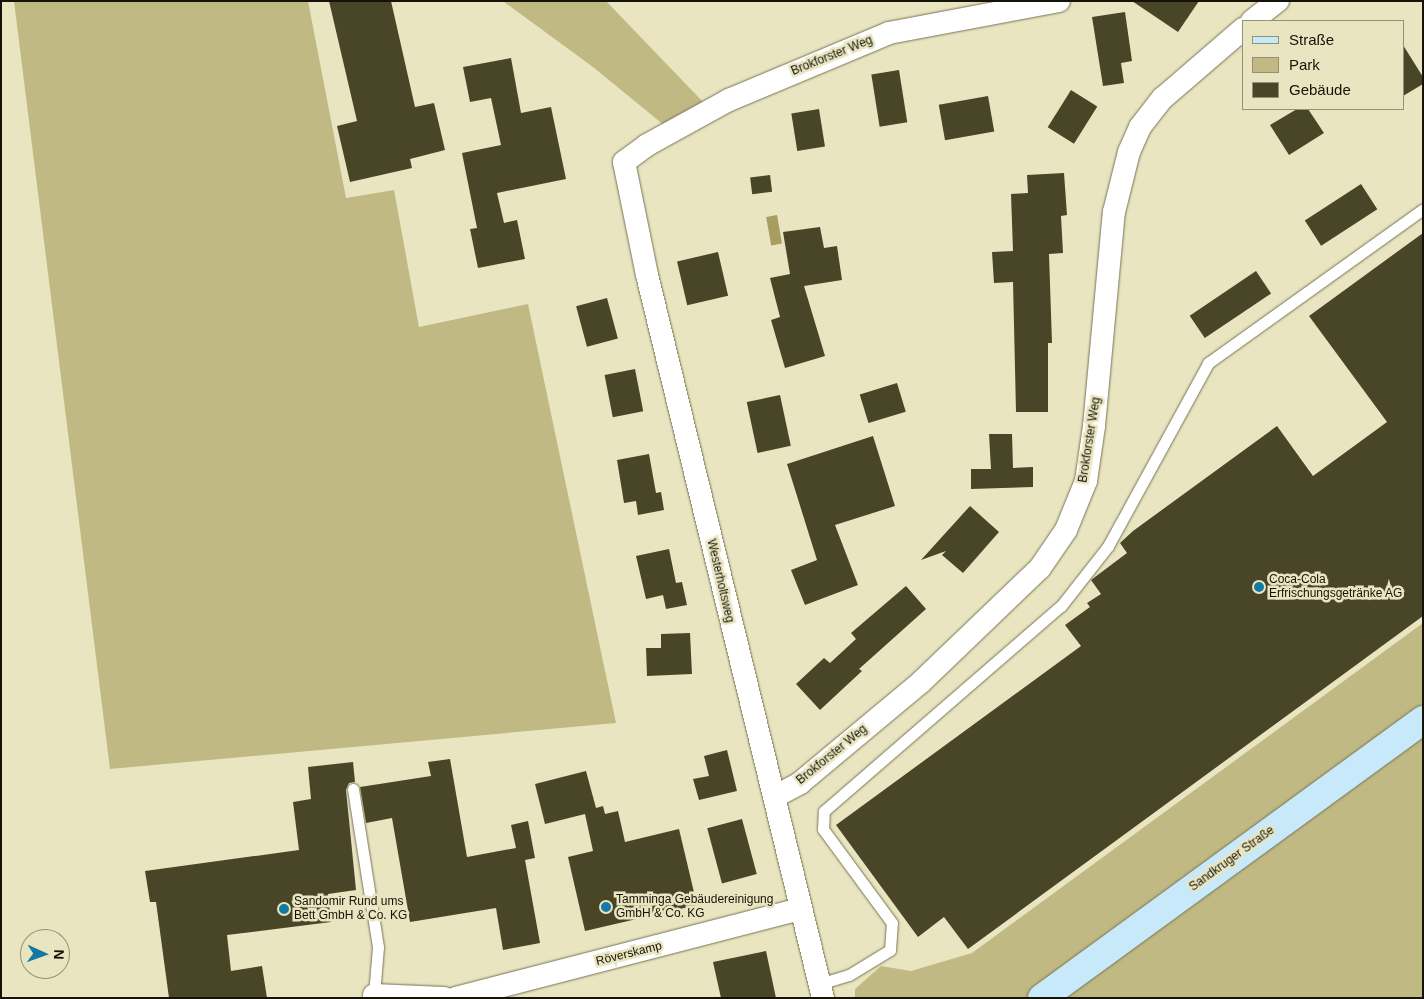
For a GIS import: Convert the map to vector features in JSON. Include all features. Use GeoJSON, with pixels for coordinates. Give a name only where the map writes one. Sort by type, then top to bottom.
{"type":"FeatureCollection","features":[{"type":"Feature","properties":{"kind":"street","name":"Brokforster Weg"},"geometry":{"type":"LineString","coordinates":[[624,162],[647,145],[729,100],[889,33],[1059,1]]}},
{"type":"Feature","properties":{"kind":"street"},"geometry":{"type":"LineString","coordinates":[[1253,20],[1278,1]]}},
{"type":"Feature","properties":{"kind":"street","name":"Brokforster Weg"},"geometry":{"type":"LineString","coordinates":[[774,797],[800,783],[920,683],[1040,568],[1066,530],[1086,481],[1094,426],[1114,212],[1129,152],[1140,126],[1163,98],[1242,30]]}},
{"type":"Feature","properties":{"kind":"street","name":"Westerholtsweg"},"geometry":{"type":"LineString","coordinates":[[624,162],[647,275],[821,991]]}},
{"type":"Feature","properties":{"kind":"street","name":"Sandkruger Straße"},"geometry":{"type":"LineString","coordinates":[[1042,998],[1423,720]]}},
{"type":"Feature","properties":{"kind":"street","name":"Röverskamp"},"geometry":{"type":"LineString","coordinates":[[456,998],[801,909]]}},
{"type":"Feature","properties":{"kind":"street"},"geometry":{"type":"LineString","coordinates":[[374,995],[444,998]]}},
{"type":"Feature","properties":{"kind":"lane"},"geometry":{"type":"LineString","coordinates":[[821,991],[890,950],[892,923],[822,829],[824,811],[1061,606],[1108,546],[1208,363],[1423,209]]}},
{"type":"Feature","properties":{"kind":"lane"},"geometry":{"type":"LineString","coordinates":[[353,789],[378,947],[374,995]]}},
{"type":"Feature","properties":{"kind":"green space"},"geometry":{"type":"Polygon","coordinates":[[[14,1],[308,1],[346,198],[394,190],[419,327],[528,304],[616,723],[110,769],[14,1]]]}},
{"type":"Feature","properties":{"kind":"green space"},"geometry":{"type":"Polygon","coordinates":[[[503,1],[606,1],[704,103],[670,130],[593,67],[503,1]]]}},
{"type":"Feature","properties":{"kind":"green space"},"geometry":{"type":"Polygon","coordinates":[[[1423,623],[1423,998],[855,998],[855,989],[881,966],[911,971],[972,953],[1423,623]]]}},
{"type":"Feature","properties":{"kind":"shaded area"},"geometry":{"type":"Polygon","coordinates":[[[777,215],[782,244],[771,245],[766,217],[777,215]]]}},
{"type":"Feature","properties":{"kind":"building"},"geometry":{"type":"Polygon","coordinates":[[[329,1],[391,1],[415,107],[434,103],[445,150],[410,159],[412,168],[350,182],[337,126],[357,121],[329,1]]]}},
{"type":"Feature","properties":{"kind":"building"},"geometry":{"type":"Polygon","coordinates":[[[1132,1],[1199,1],[1178,32],[1132,1]]]}},
{"type":"Feature","properties":{"kind":"building"},"geometry":{"type":"Polygon","coordinates":[[[1125,12],[1132,61],[1121,63],[1124,83],[1103,86],[1092,17],[1125,12]]]}},
{"type":"Feature","properties":{"kind":"building"},"geometry":{"type":"Polygon","coordinates":[[[1404,47],[1423,77],[1423,84],[1404,95],[1404,47]]]}},
{"type":"Feature","properties":{"kind":"building"},"geometry":{"type":"Polygon","coordinates":[[[511,58],[521,113],[551,107],[566,179],[497,193],[504,223],[517,220],[525,259],[478,268],[470,229],[477,228],[462,153],[501,145],[491,98],[470,102],[463,67],[511,58]]]}},
{"type":"Feature","properties":{"kind":"building"},"geometry":{"type":"Polygon","coordinates":[[[899,70],[907,122],[880,127],[871,74],[899,70]]]}},
{"type":"Feature","properties":{"kind":"building"},"geometry":{"type":"Polygon","coordinates":[[[1071,90],[1097,106],[1074,144],[1048,127],[1071,90]]]}},
{"type":"Feature","properties":{"kind":"building"},"geometry":{"type":"Polygon","coordinates":[[[988,96],[994,131],[945,140],[939,105],[988,96]]]}},
{"type":"Feature","properties":{"kind":"building"},"geometry":{"type":"Polygon","coordinates":[[[819,109],[825,147],[797,151],[791,113],[819,109]]]}},
{"type":"Feature","properties":{"kind":"building"},"geometry":{"type":"Polygon","coordinates":[[[1295,110],[1309,110],[1324,133],[1289,155],[1270,125],[1295,110]]]}},
{"type":"Feature","properties":{"kind":"building"},"geometry":{"type":"Polygon","coordinates":[[[1064,173],[1067,215],[1061,216],[1063,253],[1049,254],[1052,343],[1048,343],[1048,412],[1016,412],[1013,282],[994,283],[992,252],[1013,251],[1011,194],[1028,193],[1027,175],[1064,173]]]}},
{"type":"Feature","properties":{"kind":"building"},"geometry":{"type":"Polygon","coordinates":[[[770,175],[772,192],[752,194],[750,177],[770,175]]]}},
{"type":"Feature","properties":{"kind":"building"},"geometry":{"type":"Polygon","coordinates":[[[1361,184],[1377,209],[1321,246],[1305,220],[1361,184]]]}},
{"type":"Feature","properties":{"kind":"building"},"geometry":{"type":"Polygon","coordinates":[[[820,227],[824,248],[837,246],[842,280],[804,286],[825,356],[785,368],[771,320],[780,317],[770,278],[790,274],[783,232],[820,227]]]}},
{"type":"Feature","properties":{"kind":"building","name":"Coca-Cola Erfrischungsgetränke AG"},"geometry":{"type":"Polygon","coordinates":[[[1423,233],[1423,616],[968,949],[944,917],[918,937],[836,825],[1081,646],[1065,625],[1090,607],[1087,603],[1101,594],[1091,580],[1127,553],[1120,543],[1133,531],[1277,426],[1313,476],[1387,422],[1309,316],[1423,233]]]}},
{"type":"Feature","properties":{"kind":"building"},"geometry":{"type":"Polygon","coordinates":[[[718,252],[728,296],[687,305],[677,261],[718,252]]]}},
{"type":"Feature","properties":{"kind":"building"},"geometry":{"type":"Polygon","coordinates":[[[1256,271],[1271,293],[1205,338],[1190,316],[1256,271]]]}},
{"type":"Feature","properties":{"kind":"building"},"geometry":{"type":"Polygon","coordinates":[[[607,298],[618,339],[587,347],[576,306],[607,298]]]}},
{"type":"Feature","properties":{"kind":"building"},"geometry":{"type":"Polygon","coordinates":[[[635,369],[643,411],[613,417],[605,375],[635,369]]]}},
{"type":"Feature","properties":{"kind":"building"},"geometry":{"type":"Polygon","coordinates":[[[897,383],[906,412],[868,423],[860,394],[897,383]]]}},
{"type":"Feature","properties":{"kind":"building"},"geometry":{"type":"Polygon","coordinates":[[[780,395],[791,446],[758,453],[747,402],[780,395]]]}},
{"type":"Feature","properties":{"kind":"building"},"geometry":{"type":"Polygon","coordinates":[[[989,434],[1012,434],[1013,468],[1033,467],[1033,487],[971,489],[971,469],[991,469],[989,434]]]}},
{"type":"Feature","properties":{"kind":"building"},"geometry":{"type":"Polygon","coordinates":[[[873,436],[895,506],[835,525],[858,585],[805,605],[791,570],[817,560],[787,464],[873,436]]]}},
{"type":"Feature","properties":{"kind":"building"},"geometry":{"type":"Polygon","coordinates":[[[649,454],[656,493],[661,492],[664,510],[638,515],[636,501],[624,503],[617,460],[649,454]]]}},
{"type":"Feature","properties":{"kind":"building"},"geometry":{"type":"Polygon","coordinates":[[[970,506],[999,532],[963,573],[942,555],[946,551],[921,560],[970,506]]]}},
{"type":"Feature","properties":{"kind":"building"},"geometry":{"type":"Polygon","coordinates":[[[669,549],[676,583],[682,582],[687,605],[666,609],[663,595],[646,599],[636,556],[669,549]]]}},
{"type":"Feature","properties":{"kind":"building"},"geometry":{"type":"Polygon","coordinates":[[[906,586],[926,609],[859,669],[862,671],[820,710],[796,684],[824,658],[830,663],[856,639],[851,633],[906,586]]]}},
{"type":"Feature","properties":{"kind":"building"},"geometry":{"type":"Polygon","coordinates":[[[690,633],[692,674],[647,676],[646,648],[661,648],[661,634],[690,633]]]}},
{"type":"Feature","properties":{"kind":"building"},"geometry":{"type":"Polygon","coordinates":[[[727,750],[737,791],[699,800],[693,779],[709,776],[704,756],[727,750]]]}},
{"type":"Feature","properties":{"kind":"building"},"geometry":{"type":"Polygon","coordinates":[[[450,759],[467,857],[516,848],[511,825],[528,821],[535,858],[525,860],[540,943],[503,950],[496,908],[410,922],[392,818],[366,823],[360,787],[431,776],[428,762],[450,759]]]}},
{"type":"Feature","properties":{"kind":"building"},"geometry":{"type":"Polygon","coordinates":[[[353,762],[355,782],[349,783],[346,790],[356,890],[328,894],[331,922],[227,935],[231,971],[262,966],[267,998],[169,998],[156,902],[150,902],[145,871],[299,850],[293,802],[311,799],[308,767],[353,762]]]}},
{"type":"Feature","properties":{"kind":"building"},"geometry":{"type":"Polygon","coordinates":[[[586,771],[596,808],[603,806],[605,814],[618,811],[625,842],[679,829],[697,905],[585,931],[568,857],[593,851],[585,814],[545,824],[535,784],[586,771]]]}},
{"type":"Feature","properties":{"kind":"building"},"geometry":{"type":"Polygon","coordinates":[[[742,819],[757,874],[722,883],[707,828],[742,819]]]}},
{"type":"Feature","properties":{"kind":"building"},"geometry":{"type":"Polygon","coordinates":[[[766,951],[776,998],[721,998],[713,962],[766,951]]]}},
{"type":"Feature","properties":{"kind":"place","name":"Coca-Cola Erfrischungsgetränke AG"},"geometry":{"type":"Point","coordinates":[1259,587]}},
{"type":"Feature","properties":{"kind":"place","name":"Tamminga Gebäudereinigung GmbH & Co. KG"},"geometry":{"type":"Point","coordinates":[606,907]}},
{"type":"Feature","properties":{"kind":"place","name":"Sandomir Rund ums Bett GmbH & Co. KG"},"geometry":{"type":"Point","coordinates":[284,909]}}]}
